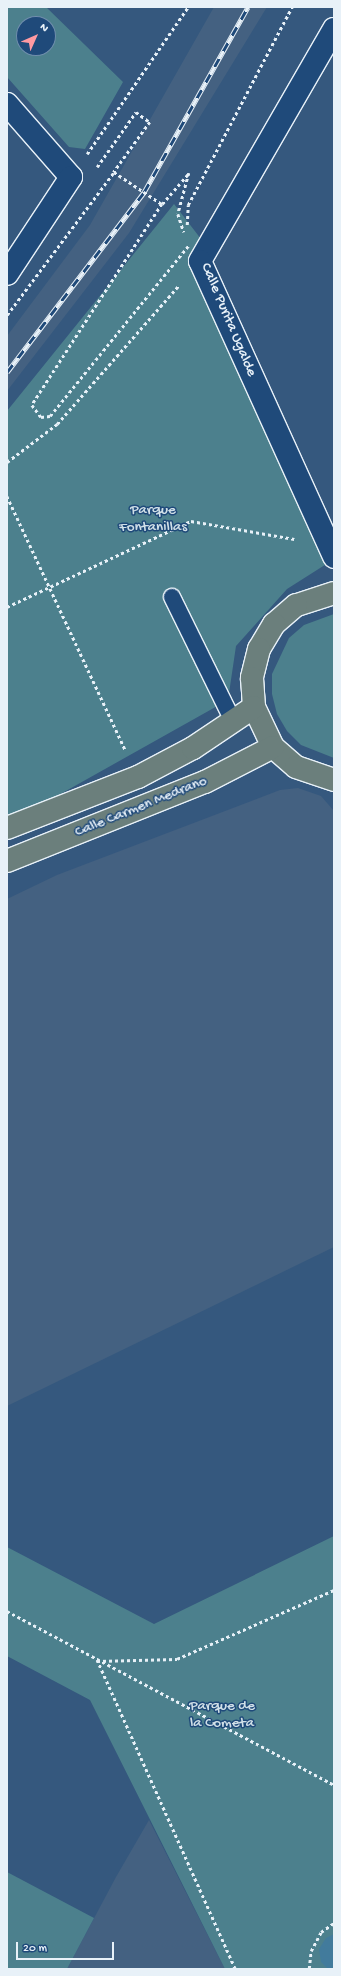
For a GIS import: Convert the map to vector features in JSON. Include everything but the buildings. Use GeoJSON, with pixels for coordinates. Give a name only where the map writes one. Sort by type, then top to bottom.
{"type":"FeatureCollection","features":[{"type":"Feature","properties":{"kind":"main road"},"geometry":{"type":"LineString","coordinates":[[334,592],[296,605],[274,624],[259,649],[252,678],[254,707],[273,746],[296,767],[334,780]]}},
{"type":"Feature","properties":{"kind":"main road","name":"Calle Carmen Medrano"},"geometry":{"type":"LineString","coordinates":[[7,828],[138,777],[193,748],[254,707]]}},
{"type":"Feature","properties":{"kind":"main road","name":"Calle Carmen Medrano"},"geometry":{"type":"LineString","coordinates":[[7,861],[205,782],[273,746]]}},
{"type":"Feature","properties":{"kind":"street","name":"Calle Purita Ugalde"},"geometry":{"type":"LineString","coordinates":[[331,551],[195,253],[334,29]]}},
{"type":"Feature","properties":{"kind":"street"},"geometry":{"type":"LineString","coordinates":[[7,104],[71,177],[7,274]]}},
{"type":"Feature","properties":{"kind":"lane"},"geometry":{"type":"LineString","coordinates":[[172,597],[233,721]]}},
{"type":"Feature","properties":{"kind":"path"},"geometry":{"type":"LineString","coordinates":[[71,177],[188,7]]}},
{"type":"Feature","properties":{"kind":"path"},"geometry":{"type":"LineString","coordinates":[[7,462],[57,424],[195,253],[188,205],[292,7]]}},
{"type":"Feature","properties":{"kind":"path"},"geometry":{"type":"LineString","coordinates":[[7,315],[150,122],[136,112],[94,170]]}},
{"type":"Feature","properties":{"kind":"path"},"geometry":{"type":"LineString","coordinates":[[114,172],[162,204]]}},
{"type":"Feature","properties":{"kind":"path"},"geometry":{"type":"LineString","coordinates":[[178,214],[189,173],[162,204],[32,405],[41,416],[50,416],[195,253]]}},
{"type":"Feature","properties":{"kind":"path"},"geometry":{"type":"LineString","coordinates":[[7,496],[138,777]]}},
{"type":"Feature","properties":{"kind":"path"},"geometry":{"type":"LineString","coordinates":[[7,607],[48,586],[191,521],[331,551]]}},
{"type":"Feature","properties":{"kind":"path"},"geometry":{"type":"LineString","coordinates":[[97,1661],[177,1659],[334,1590]]}},
{"type":"Feature","properties":{"kind":"path"},"geometry":{"type":"LineString","coordinates":[[7,1610],[97,1661],[334,1786]]}},
{"type":"Feature","properties":{"kind":"path"},"geometry":{"type":"LineString","coordinates":[[97,1661],[235,1969]]}},
{"type":"Feature","properties":{"kind":"path"},"geometry":{"type":"LineString","coordinates":[[309,1969],[310,1951],[321,1932],[334,1923]]}},
{"type":"Feature","properties":{"kind":"shaded area"},"geometry":{"type":"Polygon","coordinates":[[[214,7],[267,7],[129,233],[7,391],[7,336],[90,225],[214,7]]]}},
{"type":"Feature","properties":{"kind":"shaded area"},"geometry":{"type":"Polygon","coordinates":[[[298,788],[321,796],[334,811],[334,1247],[7,1406],[7,899],[57,875],[280,790],[298,788]]]}},
{"type":"Feature","properties":{"kind":"shaded area"},"geometry":{"type":"Polygon","coordinates":[[[149,1820],[225,1969],[67,1969],[116,1877],[149,1820]]]}},
{"type":"Feature","properties":{"kind":"shaded area"},"geometry":{"type":"Polygon","coordinates":[[[334,1934],[334,1969],[328,1969],[321,1962],[319,1949],[326,1938],[334,1934]]]}},
{"type":"Feature","properties":{"kind":"green space"},"geometry":{"type":"Polygon","coordinates":[[[7,7],[46,7],[55,16],[16,16],[16,56],[56,56],[56,17],[123,82],[85,149],[69,147],[7,77],[7,7]]]}},
{"type":"Feature","properties":{"kind":"green space","name":"Parque Fontanillas"},"geometry":{"type":"Polygon","coordinates":[[[174,204],[201,239],[328,563],[287,589],[236,646],[228,700],[7,824],[7,411],[174,204]]]}},
{"type":"Feature","properties":{"kind":"green space"},"geometry":{"type":"Polygon","coordinates":[[[334,614],[334,758],[301,745],[287,731],[277,714],[272,694],[272,674],[289,638],[304,625],[334,614]]]}},
{"type":"Feature","properties":{"kind":"green space","name":"Parque de la Cometa"},"geometry":{"type":"Polygon","coordinates":[[[334,1536],[334,1969],[225,1969],[90,1700],[7,1656],[7,1547],[154,1624],[334,1536]]]}},
{"type":"Feature","properties":{"kind":"green space"},"geometry":{"type":"Polygon","coordinates":[[[7,1872],[94,1918],[67,1969],[7,1969],[7,1872]]]}},
{"type":"Feature","properties":{"kind":"railway"},"geometry":{"type":"LineString","coordinates":[[7,372],[144,192],[248,7]]}}]}
